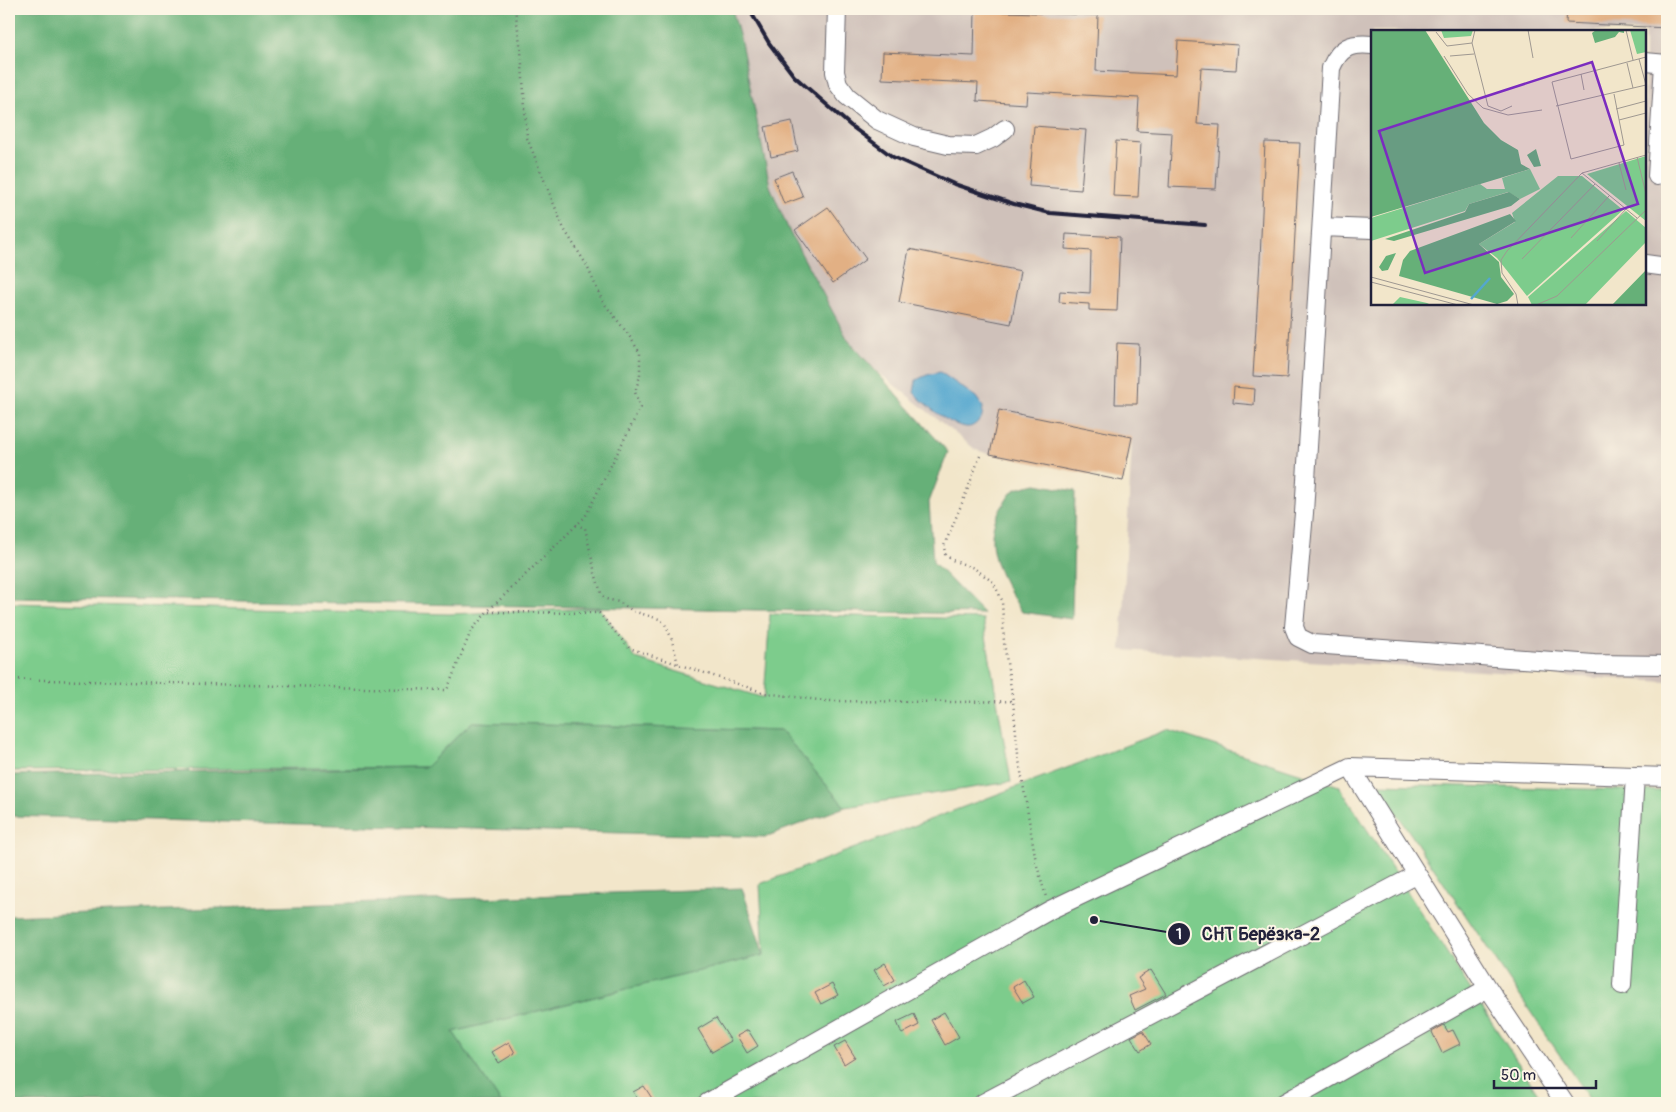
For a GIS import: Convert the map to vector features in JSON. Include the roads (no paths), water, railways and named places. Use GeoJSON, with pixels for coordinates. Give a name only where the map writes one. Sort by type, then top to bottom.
{"type":"FeatureCollection","features":[{"type":"Feature","properties":{"kind":"lane"},"geometry":{"type":"LineString","coordinates":[[841,9],[836,72],[838,84],[847,96],[877,120],[914,138],[948,145],[976,146],[993,138],[1005,129]]}},
{"type":"Feature","properties":{"kind":"lane"},"geometry":{"type":"LineString","coordinates":[[1371,45],[1359,44],[1342,49],[1335,57],[1331,68],[1305,494],[1294,627],[1298,637],[1312,644],[1594,664],[1667,665]]}},
{"type":"Feature","properties":{"kind":"lane"},"geometry":{"type":"LineString","coordinates":[[1646,62],[1666,64],[1657,176]]}},
{"type":"Feature","properties":{"kind":"lane"},"geometry":{"type":"LineString","coordinates":[[1322,227],[1371,229]]}},
{"type":"Feature","properties":{"kind":"lane"},"geometry":{"type":"LineString","coordinates":[[1646,264],[1667,267]]}},
{"type":"Feature","properties":{"kind":"lane"},"geometry":{"type":"LineString","coordinates":[[1350,767],[1488,988],[1565,1103]]}},
{"type":"Feature","properties":{"kind":"lane"},"geometry":{"type":"LineString","coordinates":[[707,1103],[1050,910],[1350,767],[1667,777]]}},
{"type":"Feature","properties":{"kind":"lane"},"geometry":{"type":"LineString","coordinates":[[1622,985],[1635,776]]}},
{"type":"Feature","properties":{"kind":"lane"},"geometry":{"type":"LineString","coordinates":[[983,1103],[1416,875]]}},
{"type":"Feature","properties":{"kind":"lane"},"geometry":{"type":"LineString","coordinates":[[1284,1103],[1488,988]]}},
{"type":"Feature","properties":{"kind":"water"},"geometry":{"type":"Polygon","coordinates":[[[940,372],[976,397],[983,407],[982,417],[973,426],[966,427],[952,423],[931,409],[914,393],[916,380],[940,372]]]}},
{"type":"Feature","properties":{"kind":"railway"},"geometry":{"type":"LineString","coordinates":[[749,9],[769,43],[794,76],[851,126],[893,157],[954,184],[1014,204],[1050,213],[1205,225]]}},
{"type":"Feature","properties":{"kind":"place","name":"СНТ Берёзка-2"},"geometry":{"type":"Point","coordinates":[1094,920]}}]}
